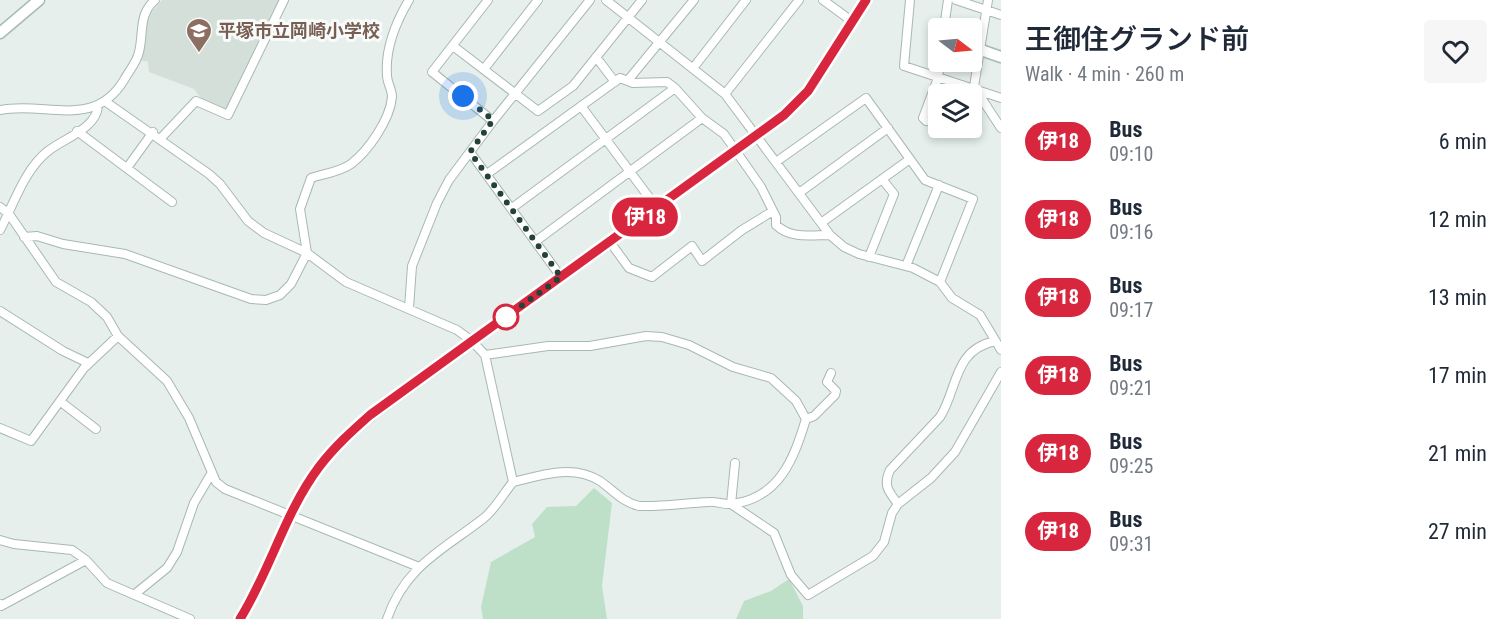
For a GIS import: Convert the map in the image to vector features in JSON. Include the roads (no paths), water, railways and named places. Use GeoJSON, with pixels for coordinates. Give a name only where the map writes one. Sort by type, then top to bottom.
{"type":"FeatureCollection","features":[{"type":"Feature","properties":{"kind":"street"},"geometry":{"type":"LineString","coordinates":[[0,33],[39,0]]}},
{"type":"Feature","properties":{"kind":"street"},"geometry":{"type":"LineString","coordinates":[[0,230],[29,172],[40,157],[89,123],[102,104],[119,88],[139,55],[140,27],[144,15],[155,0]]}},
{"type":"Feature","properties":{"kind":"street"},"geometry":{"type":"LineString","coordinates":[[161,138],[196,101],[228,115],[284,0]]}},
{"type":"Feature","properties":{"kind":"street"},"geometry":{"type":"LineString","coordinates":[[24,237],[37,236],[63,244],[125,254],[251,299],[266,300],[280,295],[291,284],[307,253],[300,209],[311,178],[351,164],[370,142],[384,120],[392,101],[392,90],[387,78],[390,45],[409,0]]}},
{"type":"Feature","properties":{"kind":"street"},"geometry":{"type":"LineString","coordinates":[[488,0],[432,72],[493,120]]}},
{"type":"Feature","properties":{"kind":"street"},"geometry":{"type":"LineString","coordinates":[[484,69],[538,0]]}},
{"type":"Feature","properties":{"kind":"street"},"geometry":{"type":"LineString","coordinates":[[409,308],[412,266],[437,203],[493,120],[590,0]]}},
{"type":"Feature","properties":{"kind":"street"},"geometry":{"type":"LineString","coordinates":[[606,0],[694,67],[725,94],[830,235],[844,247],[869,257],[906,266],[940,282]]}},
{"type":"Feature","properties":{"kind":"street"},"geometry":{"type":"LineString","coordinates":[[453,46],[538,111],[573,86],[642,0]]}},
{"type":"Feature","properties":{"kind":"street"},"geometry":{"type":"LineString","coordinates":[[630,79],[694,0]]}},
{"type":"Feature","properties":{"kind":"street"},"geometry":{"type":"LineString","coordinates":[[694,67],[746,0]]}},
{"type":"Feature","properties":{"kind":"street"},"geometry":{"type":"LineString","coordinates":[[725,94],[799,0]]}},
{"type":"Feature","properties":{"kind":"street"},"geometry":{"type":"LineString","coordinates":[[823,0],[853,22]]}},
{"type":"Feature","properties":{"kind":"street"},"geometry":{"type":"LineString","coordinates":[[240,619],[317,469],[339,442],[370,415],[784,115],[808,91],[866,0]]}},
{"type":"Feature","properties":{"kind":"street"},"geometry":{"type":"LineString","coordinates":[[910,0],[902,64],[957,84]]}},
{"type":"Feature","properties":{"kind":"street"},"geometry":{"type":"LineString","coordinates":[[945,18],[948,0]]}},
{"type":"Feature","properties":{"kind":"street"},"geometry":{"type":"LineString","coordinates":[[956,0],[1001,15]]}},
{"type":"Feature","properties":{"kind":"street"},"geometry":{"type":"LineString","coordinates":[[982,43],[988,0]]}},
{"type":"Feature","properties":{"kind":"street"},"geometry":{"type":"LineString","coordinates":[[982,50],[1001,57]]}},
{"type":"Feature","properties":{"kind":"street"},"geometry":{"type":"LineString","coordinates":[[596,57],[615,82]]}},
{"type":"Feature","properties":{"kind":"street"},"geometry":{"type":"LineString","coordinates":[[936,84],[939,72]]}},
{"type":"Feature","properties":{"kind":"street"},"geometry":{"type":"LineString","coordinates":[[487,174],[620,78],[630,79],[633,83],[667,82],[702,118],[724,134],[761,188],[773,211],[776,225],[784,232],[795,235],[830,235]]}},
{"type":"Feature","properties":{"kind":"street"},"geometry":{"type":"LineString","coordinates":[[512,208],[675,88]]}},
{"type":"Feature","properties":{"kind":"street"},"geometry":{"type":"LineString","coordinates":[[982,92],[1001,98]]}},
{"type":"Feature","properties":{"kind":"street"},"geometry":{"type":"LineString","coordinates":[[776,162],[866,98],[925,180],[973,199],[940,282],[942,288],[952,298],[980,315],[1001,350]]}},
{"type":"Feature","properties":{"kind":"street"},"geometry":{"type":"LineString","coordinates":[[982,99],[1001,128]]}},
{"type":"Feature","properties":{"kind":"street"},"geometry":{"type":"LineString","coordinates":[[0,110],[77,111],[102,104],[153,132],[220,184],[248,221],[264,233],[307,253],[346,282],[457,330],[472,341],[485,356],[513,482]]}},
{"type":"Feature","properties":{"kind":"street"},"geometry":{"type":"LineString","coordinates":[[928,105],[923,118],[928,121]]}},
{"type":"Feature","properties":{"kind":"street"},"geometry":{"type":"LineString","coordinates":[[581,106],[657,208]]}},
{"type":"Feature","properties":{"kind":"street"},"geometry":{"type":"LineString","coordinates":[[536,241],[702,118]]}},
{"type":"Feature","properties":{"kind":"street"},"geometry":{"type":"LineString","coordinates":[[799,193],[888,128]]}},
{"type":"Feature","properties":{"kind":"street"},"geometry":{"type":"LineString","coordinates":[[77,131],[172,202]]}},
{"type":"Feature","properties":{"kind":"street"},"geometry":{"type":"LineString","coordinates":[[127,168],[153,132]]}},
{"type":"Feature","properties":{"kind":"street"},"geometry":{"type":"LineString","coordinates":[[470,152],[561,277]]}},
{"type":"Feature","properties":{"kind":"street"},"geometry":{"type":"LineString","coordinates":[[821,223],[910,159]]}},
{"type":"Feature","properties":{"kind":"street"},"geometry":{"type":"LineString","coordinates":[[869,257],[894,194],[882,179]]}},
{"type":"Feature","properties":{"kind":"street"},"geometry":{"type":"LineString","coordinates":[[906,266],[939,185]]}},
{"type":"Feature","properties":{"kind":"street"},"geometry":{"type":"LineString","coordinates":[[0,207],[9,214],[56,282],[91,303],[107,317],[118,336],[167,381],[189,418],[211,474],[225,489],[419,567]]}},
{"type":"Feature","properties":{"kind":"street"},"geometry":{"type":"LineString","coordinates":[[610,242],[629,268],[652,277],[692,246],[702,261],[742,230],[773,211]]}},
{"type":"Feature","properties":{"kind":"street"},"geometry":{"type":"LineString","coordinates":[[0,311],[63,351],[88,363]]}},
{"type":"Feature","properties":{"kind":"street"},"geometry":{"type":"LineString","coordinates":[[0,428],[31,441],[88,363],[118,336]]}},
{"type":"Feature","properties":{"kind":"street"},"geometry":{"type":"LineString","coordinates":[[485,356],[548,346],[590,346],[646,336],[689,345],[733,367],[771,378],[796,401],[806,419],[790,466],[783,474],[769,488],[731,504]]}},
{"type":"Feature","properties":{"kind":"street"},"geometry":{"type":"LineString","coordinates":[[898,504],[887,489],[885,480],[890,470],[940,417],[946,408],[955,375],[964,362],[984,344],[995,341]]}},
{"type":"Feature","properties":{"kind":"street"},"geometry":{"type":"LineString","coordinates":[[387,619],[399,589],[419,567],[464,531],[486,517],[513,482],[567,471],[583,473],[599,481],[628,503],[639,506],[713,501],[731,504],[774,534],[793,579],[808,595],[873,556],[884,542],[892,513],[898,504],[931,478],[955,452],[1001,372]]}},
{"type":"Feature","properties":{"kind":"street"},"geometry":{"type":"LineString","coordinates":[[806,419],[814,416],[835,395],[836,391],[827,382],[831,374]]}},
{"type":"Feature","properties":{"kind":"street"},"geometry":{"type":"LineString","coordinates":[[61,402],[96,429]]}},
{"type":"Feature","properties":{"kind":"street"},"geometry":{"type":"LineString","coordinates":[[731,504],[735,463]]}},
{"type":"Feature","properties":{"kind":"street"},"geometry":{"type":"LineString","coordinates":[[135,594],[167,568],[177,552],[194,503],[211,474]]}},
{"type":"Feature","properties":{"kind":"street"},"geometry":{"type":"LineString","coordinates":[[0,540],[14,544],[72,550],[86,560],[107,583],[190,619]]}},
{"type":"Feature","properties":{"kind":"street"},"geometry":{"type":"LineString","coordinates":[[0,604],[1,606],[86,560]]}},
{"type":"Feature","properties":{"kind":"place","name":"平塚市立岡崎小学校"},"geometry":{"type":"Point","coordinates":[199,54]}}]}
